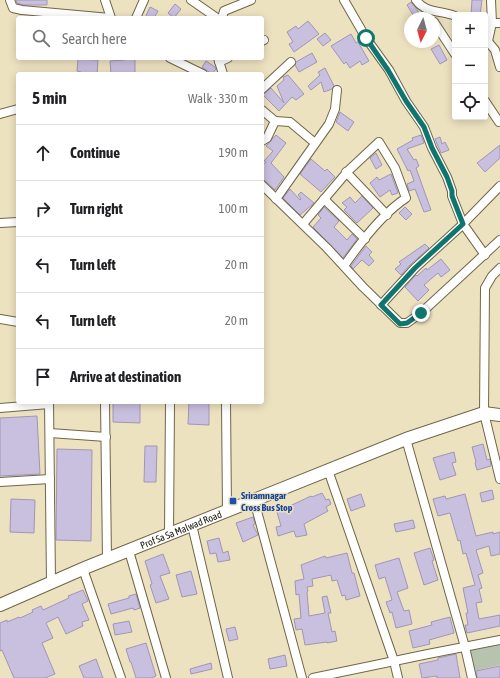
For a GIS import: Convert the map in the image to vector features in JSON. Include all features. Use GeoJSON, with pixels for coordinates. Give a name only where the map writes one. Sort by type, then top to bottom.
{"type":"FeatureCollection","features":[{"type":"Feature","properties":{"kind":"street"},"geometry":{"type":"LineString","coordinates":[[10,0],[13,8],[65,16]]}},
{"type":"Feature","properties":{"kind":"street"},"geometry":{"type":"LineString","coordinates":[[105,0],[109,16]]}},
{"type":"Feature","properties":{"kind":"street"},"geometry":{"type":"LineString","coordinates":[[137,16],[144,0]]}},
{"type":"Feature","properties":{"kind":"street"},"geometry":{"type":"LineString","coordinates":[[191,0],[214,16]]}},
{"type":"Feature","properties":{"kind":"street"},"geometry":{"type":"LineString","coordinates":[[223,16],[224,11],[251,0]]}},
{"type":"Feature","properties":{"kind":"street"},"geometry":{"type":"LineString","coordinates":[[344,0],[366,38],[424,127],[432,148],[447,177],[452,191],[452,196],[463,224],[485,255]]}},
{"type":"Feature","properties":{"kind":"street"},"geometry":{"type":"LineString","coordinates":[[416,0],[426,10],[446,12],[452,15]]}},
{"type":"Feature","properties":{"kind":"street"},"geometry":{"type":"LineString","coordinates":[[488,37],[496,23],[491,0]]}},
{"type":"Feature","properties":{"kind":"street"},"geometry":{"type":"LineString","coordinates":[[440,31],[452,49]]}},
{"type":"Feature","properties":{"kind":"street"},"geometry":{"type":"LineString","coordinates":[[488,42],[495,50],[500,66]]}},
{"type":"Feature","properties":{"kind":"street"},"geometry":{"type":"LineString","coordinates":[[174,60],[199,72]]}},
{"type":"Feature","properties":{"kind":"street"},"geometry":{"type":"LineString","coordinates":[[218,60],[222,72]]}},
{"type":"Feature","properties":{"kind":"street"},"geometry":{"type":"LineString","coordinates":[[264,87],[291,62]]}},
{"type":"Feature","properties":{"kind":"street"},"geometry":{"type":"LineString","coordinates":[[276,199],[329,124],[336,109],[337,90]]}},
{"type":"Feature","properties":{"kind":"street"},"geometry":{"type":"LineString","coordinates":[[488,106],[499,122]]}},
{"type":"Feature","properties":{"kind":"street"},"geometry":{"type":"LineString","coordinates":[[0,114],[16,110]]}},
{"type":"Feature","properties":{"kind":"street"},"geometry":{"type":"LineString","coordinates":[[264,112],[275,121],[290,122],[315,143]]}},
{"type":"Feature","properties":{"kind":"street"},"geometry":{"type":"LineString","coordinates":[[264,140],[267,138],[275,121]]}},
{"type":"Feature","properties":{"kind":"street"},"geometry":{"type":"LineString","coordinates":[[303,224],[346,172],[379,142],[395,168],[406,198],[358,245],[344,266]]}},
{"type":"Feature","properties":{"kind":"street"},"geometry":{"type":"LineString","coordinates":[[346,172],[387,215]]}},
{"type":"Feature","properties":{"kind":"street"},"geometry":{"type":"LineString","coordinates":[[381,305],[415,268],[463,224],[500,186]]}},
{"type":"Feature","properties":{"kind":"street"},"geometry":{"type":"LineString","coordinates":[[264,187],[303,224],[400,324],[407,323],[421,313],[500,240]]}},
{"type":"Feature","properties":{"kind":"street"},"geometry":{"type":"LineString","coordinates":[[324,199],[364,239]]}},
{"type":"Feature","properties":{"kind":"street"},"geometry":{"type":"LineString","coordinates":[[0,223],[16,222]]}},
{"type":"Feature","properties":{"kind":"street"},"geometry":{"type":"LineString","coordinates":[[500,268],[492,276],[485,288],[484,413],[500,479]]}},
{"type":"Feature","properties":{"kind":"street"},"geometry":{"type":"LineString","coordinates":[[0,319],[16,322]]}},
{"type":"Feature","properties":{"kind":"street"},"geometry":{"type":"LineString","coordinates":[[0,408],[39,404]]}},
{"type":"Feature","properties":{"kind":"street"},"geometry":{"type":"LineString","coordinates":[[49,404],[51,583]]}},
{"type":"Feature","properties":{"kind":"street"},"geometry":{"type":"LineString","coordinates":[[105,404],[107,559]]}},
{"type":"Feature","properties":{"kind":"street"},"geometry":{"type":"LineString","coordinates":[[169,534],[170,404]]}},
{"type":"Feature","properties":{"kind":"street"},"geometry":{"type":"LineString","coordinates":[[226,404],[227,511]]}},
{"type":"Feature","properties":{"kind":"street","name":"Prof Sa Sa Malwad Road"},"geometry":{"type":"LineString","coordinates":[[0,605],[107,559],[406,439],[484,413],[500,415]]}},
{"type":"Feature","properties":{"kind":"street"},"geometry":{"type":"LineString","coordinates":[[50,433],[106,437]]}},
{"type":"Feature","properties":{"kind":"street"},"geometry":{"type":"LineString","coordinates":[[406,439],[465,647],[472,678]]}},
{"type":"Feature","properties":{"kind":"street"},"geometry":{"type":"LineString","coordinates":[[328,470],[394,661],[398,678]]}},
{"type":"Feature","properties":{"kind":"street"},"geometry":{"type":"LineString","coordinates":[[0,482],[50,479]]}},
{"type":"Feature","properties":{"kind":"street"},"geometry":{"type":"LineString","coordinates":[[254,500],[302,678]]}},
{"type":"Feature","properties":{"kind":"street"},"geometry":{"type":"LineString","coordinates":[[192,525],[228,678]]}},
{"type":"Feature","properties":{"kind":"street"},"geometry":{"type":"LineString","coordinates":[[128,551],[166,678]]}},
{"type":"Feature","properties":{"kind":"street"},"geometry":{"type":"LineString","coordinates":[[83,569],[120,678]]}},
{"type":"Feature","properties":{"kind":"street"},"geometry":{"type":"LineString","coordinates":[[313,678],[500,640]]}},
{"type":"Feature","properties":{"kind":"green space"},"geometry":{"type":"Polygon","coordinates":[[[500,643],[500,665],[474,671],[469,650],[500,643]]]}},
{"type":"Feature","properties":{"kind":"building"},"geometry":{"type":"Polygon","coordinates":[[[16,0],[47,0],[47,5],[23,5],[17,3],[16,0]]]}},
{"type":"Feature","properties":{"kind":"building"},"geometry":{"type":"Polygon","coordinates":[[[472,0],[482,0],[480,12],[471,12],[472,0]]]}},
{"type":"Feature","properties":{"kind":"building"},"geometry":{"type":"Polygon","coordinates":[[[411,2],[418,12],[411,12],[407,5],[411,2]]]}},
{"type":"Feature","properties":{"kind":"building"},"geometry":{"type":"Polygon","coordinates":[[[175,4],[181,9],[176,16],[172,16],[168,13],[175,4]]]}},
{"type":"Feature","properties":{"kind":"building"},"geometry":{"type":"Polygon","coordinates":[[[150,7],[158,11],[155,16],[146,16],[150,7]]]}},
{"type":"Feature","properties":{"kind":"building"},"geometry":{"type":"Polygon","coordinates":[[[308,21],[319,34],[294,52],[289,44],[293,42],[287,32],[296,26],[298,29],[308,21]]]}},
{"type":"Feature","properties":{"kind":"building"},"geometry":{"type":"Polygon","coordinates":[[[325,33],[331,40],[323,46],[317,39],[325,33]]]}},
{"type":"Feature","properties":{"kind":"building"},"geometry":{"type":"Polygon","coordinates":[[[351,34],[356,43],[358,42],[369,61],[362,65],[360,61],[350,68],[346,62],[344,64],[331,46],[351,34]]]}},
{"type":"Feature","properties":{"kind":"building"},"geometry":{"type":"Polygon","coordinates":[[[440,47],[447,60],[440,64],[431,49],[440,47]]]}},
{"type":"Feature","properties":{"kind":"building"},"geometry":{"type":"Polygon","coordinates":[[[312,53],[317,62],[299,72],[295,65],[296,62],[312,53]]]}},
{"type":"Feature","properties":{"kind":"building"},"geometry":{"type":"Polygon","coordinates":[[[78,60],[98,60],[97,72],[77,71],[78,60]]]}},
{"type":"Feature","properties":{"kind":"building"},"geometry":{"type":"Polygon","coordinates":[[[135,60],[135,72],[111,72],[110,61],[135,60]]]}},
{"type":"Feature","properties":{"kind":"building"},"geometry":{"type":"Polygon","coordinates":[[[206,61],[216,69],[214,72],[209,72],[202,67],[206,61]]]}},
{"type":"Feature","properties":{"kind":"building"},"geometry":{"type":"Polygon","coordinates":[[[325,68],[334,86],[332,89],[324,92],[321,82],[311,90],[308,86],[320,75],[318,72],[325,68]]]}},
{"type":"Feature","properties":{"kind":"building"},"geometry":{"type":"Polygon","coordinates":[[[288,75],[304,94],[296,100],[292,97],[279,111],[264,96],[264,94],[271,88],[284,103],[277,86],[284,80],[283,77],[288,75]]]}},
{"type":"Feature","properties":{"kind":"building"},"geometry":{"type":"Polygon","coordinates":[[[340,112],[354,122],[348,131],[336,122],[340,112]]]}},
{"type":"Feature","properties":{"kind":"building"},"geometry":{"type":"Polygon","coordinates":[[[276,135],[286,143],[271,163],[284,177],[275,190],[264,180],[264,164],[266,162],[264,161],[273,151],[266,146],[276,135]]]}},
{"type":"Feature","properties":{"kind":"building"},"geometry":{"type":"Polygon","coordinates":[[[421,135],[424,143],[407,149],[414,160],[416,159],[419,166],[416,168],[431,210],[424,212],[415,189],[409,191],[407,184],[414,181],[410,170],[408,171],[397,149],[413,140],[412,138],[421,135]]]}},
{"type":"Feature","properties":{"kind":"building"},"geometry":{"type":"Polygon","coordinates":[[[440,137],[442,144],[445,142],[449,150],[441,153],[435,139],[440,137]]]}},
{"type":"Feature","properties":{"kind":"building"},"geometry":{"type":"Polygon","coordinates":[[[500,145],[500,158],[485,172],[477,163],[500,145]]]}},
{"type":"Feature","properties":{"kind":"building"},"geometry":{"type":"Polygon","coordinates":[[[376,153],[382,165],[376,169],[370,158],[376,153]]]}},
{"type":"Feature","properties":{"kind":"building"},"geometry":{"type":"Polygon","coordinates":[[[311,159],[325,171],[327,169],[335,177],[321,192],[300,174],[311,159]]]}},
{"type":"Feature","properties":{"kind":"building"},"geometry":{"type":"Polygon","coordinates":[[[391,174],[398,193],[392,195],[390,190],[380,197],[370,183],[377,177],[379,180],[391,174]]]}},
{"type":"Feature","properties":{"kind":"building"},"geometry":{"type":"Polygon","coordinates":[[[290,189],[300,200],[301,199],[298,195],[301,192],[314,203],[300,215],[283,198],[290,189]]]}},
{"type":"Feature","properties":{"kind":"building"},"geometry":{"type":"Polygon","coordinates":[[[362,196],[373,208],[357,223],[344,210],[347,207],[342,203],[350,197],[355,203],[362,196]]]}},
{"type":"Feature","properties":{"kind":"building"},"geometry":{"type":"Polygon","coordinates":[[[324,207],[339,221],[334,227],[347,240],[352,234],[357,239],[343,258],[313,227],[321,218],[318,215],[324,207]]]}},
{"type":"Feature","properties":{"kind":"building"},"geometry":{"type":"Polygon","coordinates":[[[405,207],[412,214],[406,220],[399,213],[405,207]]]}},
{"type":"Feature","properties":{"kind":"building"},"geometry":{"type":"Polygon","coordinates":[[[425,244],[429,248],[401,275],[395,269],[401,264],[399,262],[425,244]]]}},
{"type":"Feature","properties":{"kind":"building"},"geometry":{"type":"Polygon","coordinates":[[[366,246],[372,252],[369,255],[374,261],[369,266],[362,260],[353,269],[351,266],[366,246]]]}},
{"type":"Feature","properties":{"kind":"building"},"geometry":{"type":"Polygon","coordinates":[[[441,259],[450,270],[441,277],[438,273],[424,285],[429,290],[418,301],[405,287],[416,275],[417,276],[426,268],[427,270],[441,259]]]}},
{"type":"Feature","properties":{"kind":"building"},"geometry":{"type":"Polygon","coordinates":[[[113,404],[140,404],[140,423],[113,422],[113,404]]]}},
{"type":"Feature","properties":{"kind":"building"},"geometry":{"type":"Polygon","coordinates":[[[189,404],[209,404],[209,425],[188,424],[189,404]]]}},
{"type":"Feature","properties":{"kind":"building"},"geometry":{"type":"Polygon","coordinates":[[[37,416],[40,474],[0,476],[0,418],[37,416]]]}},
{"type":"Feature","properties":{"kind":"building"},"geometry":{"type":"Polygon","coordinates":[[[483,444],[487,460],[490,459],[491,466],[477,470],[472,447],[483,444]]]}},
{"type":"Feature","properties":{"kind":"building"},"geometry":{"type":"Polygon","coordinates":[[[145,446],[157,446],[156,482],[144,482],[145,446]]]}},
{"type":"Feature","properties":{"kind":"building"},"geometry":{"type":"Polygon","coordinates":[[[57,449],[92,450],[91,541],[56,540],[57,449]]]}},
{"type":"Feature","properties":{"kind":"building"},"geometry":{"type":"Polygon","coordinates":[[[454,452],[456,462],[452,463],[456,475],[440,480],[433,458],[454,452]]]}},
{"type":"Feature","properties":{"kind":"building"},"geometry":{"type":"Polygon","coordinates":[[[492,490],[494,499],[482,502],[480,493],[492,490]]]}},
{"type":"Feature","properties":{"kind":"building"},"geometry":{"type":"Polygon","coordinates":[[[322,493],[326,500],[329,499],[331,504],[326,507],[328,511],[304,524],[307,535],[296,537],[294,531],[278,536],[276,527],[281,526],[277,512],[311,496],[312,497],[322,493]]]}},
{"type":"Feature","properties":{"kind":"building"},"geometry":{"type":"Polygon","coordinates":[[[361,494],[365,506],[351,511],[347,499],[361,494]]]}},
{"type":"Feature","properties":{"kind":"building"},"geometry":{"type":"Polygon","coordinates":[[[465,494],[476,536],[500,532],[500,554],[491,556],[489,546],[476,550],[483,573],[478,575],[482,588],[479,589],[482,602],[476,603],[479,619],[500,615],[500,626],[467,633],[465,625],[468,625],[466,613],[468,613],[463,588],[475,585],[466,553],[463,554],[460,540],[458,541],[450,513],[438,516],[433,499],[445,496],[446,499],[465,494]]]}},
{"type":"Feature","properties":{"kind":"building"},"geometry":{"type":"Polygon","coordinates":[[[11,499],[35,500],[34,533],[10,532],[11,499]]]}},
{"type":"Feature","properties":{"kind":"building"},"geometry":{"type":"Polygon","coordinates":[[[253,517],[255,524],[253,525],[258,535],[243,542],[236,523],[253,517]]]}},
{"type":"Feature","properties":{"kind":"building"},"geometry":{"type":"Polygon","coordinates":[[[413,520],[415,528],[396,532],[394,524],[413,520]]]}},
{"type":"Feature","properties":{"kind":"building"},"geometry":{"type":"Polygon","coordinates":[[[219,538],[223,553],[228,551],[230,560],[218,562],[216,553],[210,554],[207,541],[219,538]]]}},
{"type":"Feature","properties":{"kind":"building"},"geometry":{"type":"Polygon","coordinates":[[[430,548],[434,560],[432,561],[438,580],[424,585],[414,553],[430,548]]]}},
{"type":"Feature","properties":{"kind":"building"},"geometry":{"type":"Polygon","coordinates":[[[347,553],[360,596],[346,600],[345,595],[342,596],[337,580],[332,581],[331,575],[312,579],[313,586],[307,587],[309,616],[325,613],[322,597],[327,596],[331,613],[328,613],[332,632],[335,631],[337,641],[305,645],[302,629],[296,630],[294,619],[301,618],[299,594],[296,595],[295,581],[304,579],[301,565],[325,556],[326,558],[347,553]]]}},
{"type":"Feature","properties":{"kind":"building"},"geometry":{"type":"Polygon","coordinates":[[[163,554],[170,573],[160,576],[169,599],[156,603],[150,585],[152,584],[145,561],[163,554]]]}},
{"type":"Feature","properties":{"kind":"building"},"geometry":{"type":"Polygon","coordinates":[[[399,558],[408,588],[397,592],[404,611],[409,610],[412,624],[396,628],[392,612],[390,613],[386,602],[392,600],[385,577],[379,579],[375,565],[399,558]]]}},
{"type":"Feature","properties":{"kind":"building"},"geometry":{"type":"Polygon","coordinates":[[[191,571],[197,594],[182,597],[176,575],[191,571]]]}},
{"type":"Feature","properties":{"kind":"building"},"geometry":{"type":"Polygon","coordinates":[[[83,590],[88,601],[82,604],[89,620],[82,622],[83,626],[66,634],[58,617],[46,623],[53,638],[42,643],[55,674],[45,678],[14,678],[2,650],[0,651],[0,623],[19,617],[20,618],[33,612],[32,610],[41,606],[43,610],[69,598],[68,596],[83,590]]]}},
{"type":"Feature","properties":{"kind":"building"},"geometry":{"type":"Polygon","coordinates":[[[136,594],[140,608],[134,610],[133,608],[111,614],[108,604],[129,598],[129,596],[136,594]]]}},
{"type":"Feature","properties":{"kind":"building"},"geometry":{"type":"Polygon","coordinates":[[[450,617],[454,633],[429,640],[430,644],[413,648],[409,631],[432,625],[431,622],[450,617]]]}},
{"type":"Feature","properties":{"kind":"building"},"geometry":{"type":"Polygon","coordinates":[[[129,621],[132,632],[115,635],[113,624],[129,621]]]}},
{"type":"Feature","properties":{"kind":"building"},"geometry":{"type":"Polygon","coordinates":[[[235,627],[238,639],[229,641],[226,629],[235,627]]]}},
{"type":"Feature","properties":{"kind":"building"},"geometry":{"type":"Polygon","coordinates":[[[146,643],[156,676],[151,678],[136,678],[126,649],[146,643]]]}},
{"type":"Feature","properties":{"kind":"building"},"geometry":{"type":"Polygon","coordinates":[[[456,654],[460,678],[437,678],[437,676],[422,678],[419,664],[456,654]]]}},
{"type":"Feature","properties":{"kind":"building"},"geometry":{"type":"Polygon","coordinates":[[[285,655],[287,666],[270,669],[268,659],[285,655]]]}},
{"type":"Feature","properties":{"kind":"building"},"geometry":{"type":"Polygon","coordinates":[[[96,659],[103,678],[84,678],[79,666],[96,659]]]}},
{"type":"Feature","properties":{"kind":"building"},"geometry":{"type":"Polygon","coordinates":[[[211,663],[212,669],[191,674],[190,669],[211,663]]]}},
{"type":"Feature","properties":{"kind":"building"},"geometry":{"type":"Polygon","coordinates":[[[500,666],[500,678],[477,678],[476,671],[500,666]]]}},
{"type":"Feature","properties":{"kind":"place","name":"Sriramnagar Cross Bus Stop"},"geometry":{"type":"Point","coordinates":[233,501]}},
{"type":"Feature","properties":{"kind":"route"},"geometry":{"type":"LineString","coordinates":[[366,38],[424,127],[432,148],[447,177],[452,191],[452,196],[463,224],[415,268],[381,305],[400,324],[407,323],[421,313]]}}]}
